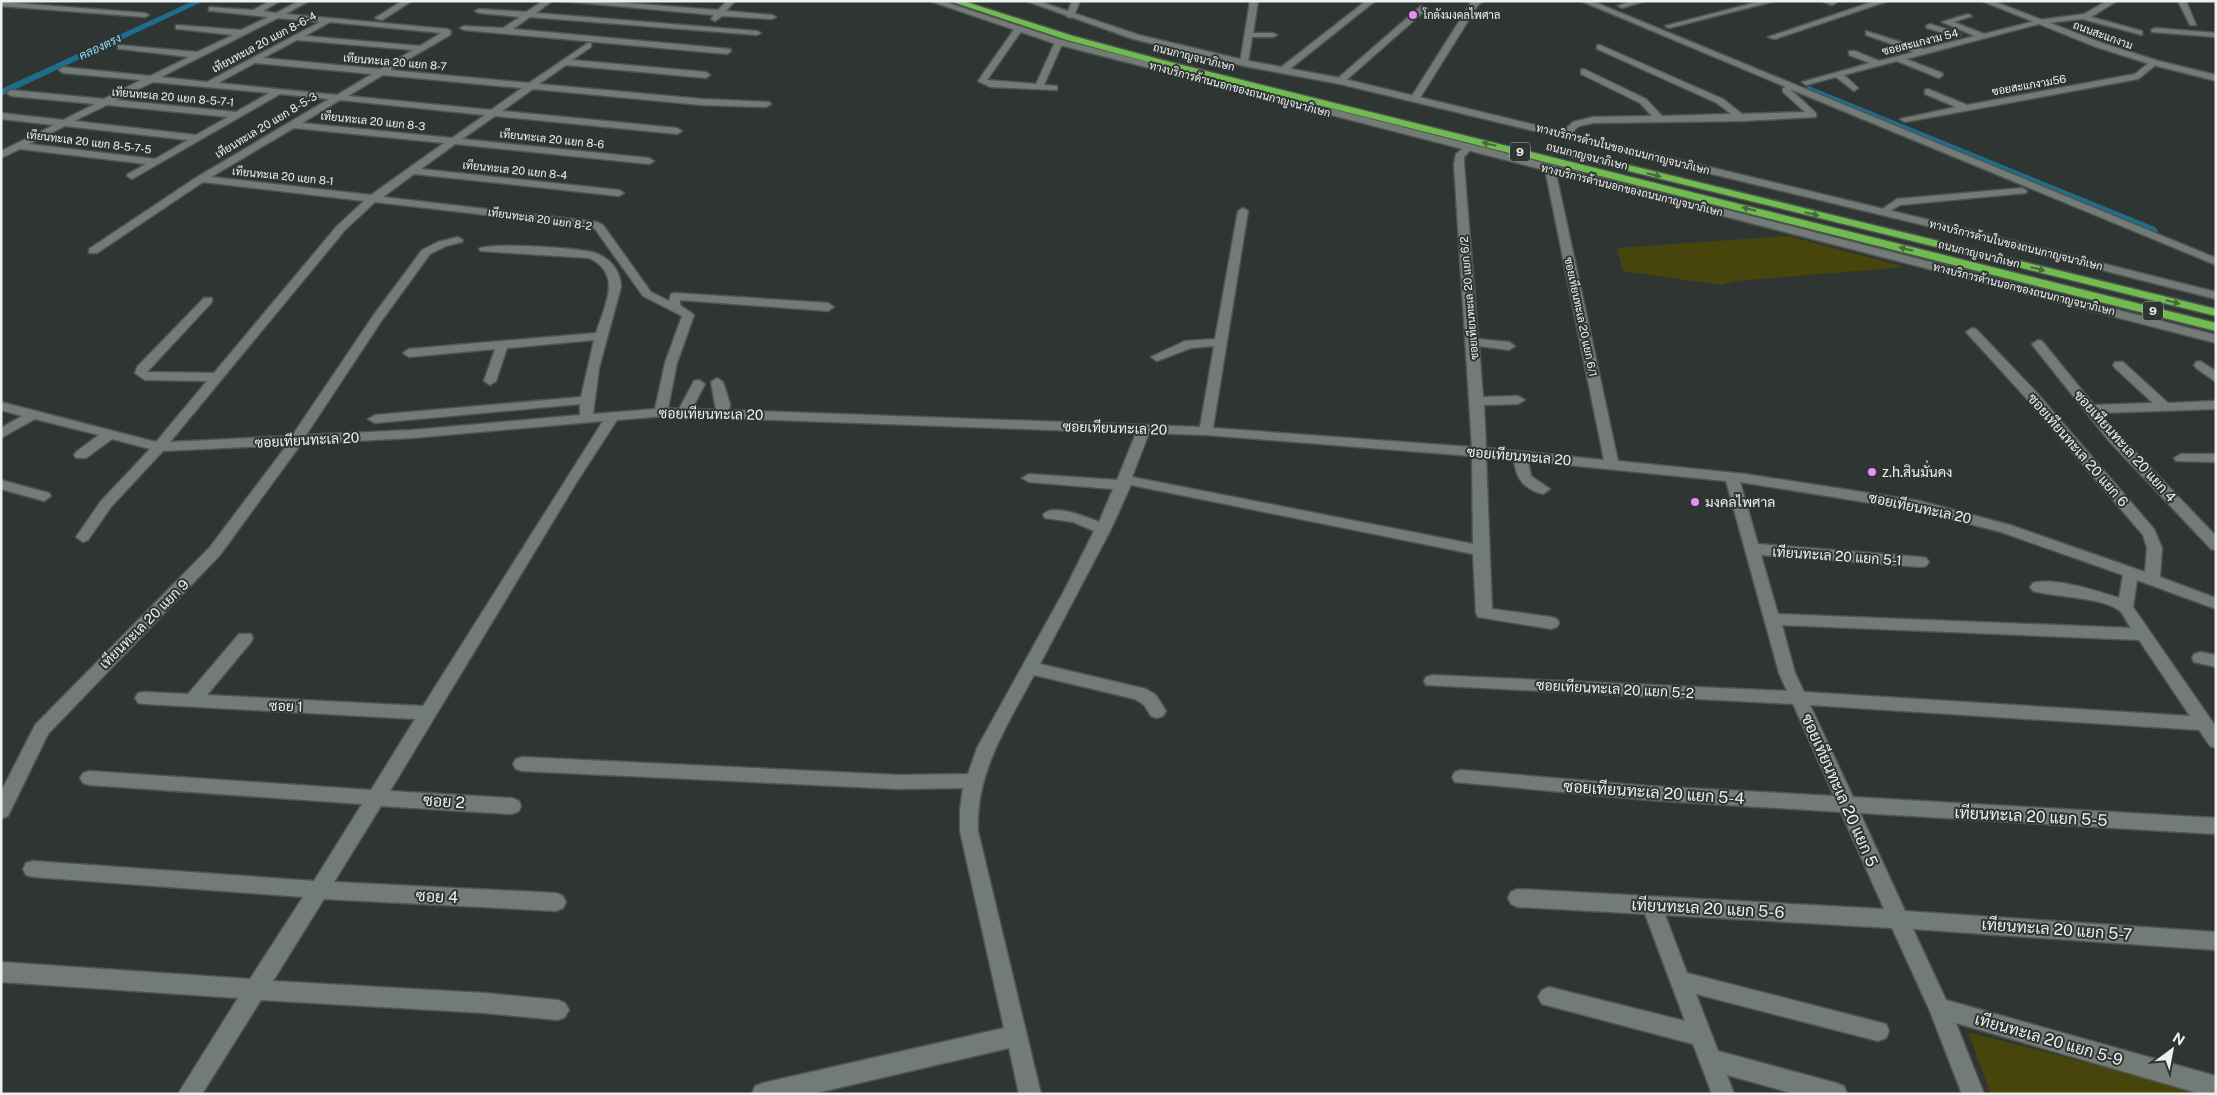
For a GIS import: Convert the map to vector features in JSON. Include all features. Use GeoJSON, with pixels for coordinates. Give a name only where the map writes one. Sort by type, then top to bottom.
{"type":"FeatureCollection","features":[{"type":"Feature","properties":{"kind":"highway","name":"ถนนกาญจนาภิเษก"},"geometry":{"type":"LineString","coordinates":[[954,1],[1070,38],[1159,62],[2216,326]]}},
{"type":"Feature","properties":{"kind":"highway","name":"ถนนกาญจนาภิเษก"},"geometry":{"type":"LineString","coordinates":[[980,1],[1090,35],[1529,144]]}},
{"type":"Feature","properties":{"kind":"highway","name":"ถนนกาญจนาภิเษก"},"geometry":{"type":"LineString","coordinates":[[1548,148],[2216,313]]}},
{"type":"Feature","properties":{"kind":"street"},"geometry":{"type":"LineString","coordinates":[[226,1],[212,9],[331,19]]}},
{"type":"Feature","properties":{"kind":"street"},"geometry":{"type":"LineString","coordinates":[[254,13],[276,1]]}},
{"type":"Feature","properties":{"kind":"street"},"geometry":{"type":"LineString","coordinates":[[1,155],[305,1]]}},
{"type":"Feature","properties":{"kind":"street"},"geometry":{"type":"LineString","coordinates":[[379,18],[408,1]]}},
{"type":"Feature","properties":{"kind":"street"},"geometry":{"type":"LineString","coordinates":[[505,32],[548,1]]}},
{"type":"Feature","properties":{"kind":"street"},"geometry":{"type":"LineString","coordinates":[[566,1],[772,17]]}},
{"type":"Feature","properties":{"kind":"street"},"geometry":{"type":"LineString","coordinates":[[685,47],[705,31],[731,1]]}},
{"type":"Feature","properties":{"kind":"street","name":"ทางบริการด้านนอกของถนนกาญจนาภิเษก"},"geometry":{"type":"LineString","coordinates":[[934,1],[1059,42],[2216,339]]}},
{"type":"Feature","properties":{"kind":"street","name":"ทางบริการด้านในของถนนกาญจนาภิเษก"},"geometry":{"type":"LineString","coordinates":[[1030,1],[1136,37],[1244,63],[1340,81],[1950,228],[2216,296]]}},
{"type":"Feature","properties":{"kind":"street"},"geometry":{"type":"LineString","coordinates":[[1070,16],[1076,1]]}},
{"type":"Feature","properties":{"kind":"street"},"geometry":{"type":"LineString","coordinates":[[1244,63],[1254,1]]}},
{"type":"Feature","properties":{"kind":"street"},"geometry":{"type":"LineString","coordinates":[[1282,70],[1371,1]]}},
{"type":"Feature","properties":{"kind":"street"},"geometry":{"type":"LineString","coordinates":[[1415,99],[1469,11],[1479,1]]}},
{"type":"Feature","properties":{"kind":"street"},"geometry":{"type":"LineString","coordinates":[[1585,1],[2216,262]]}},
{"type":"Feature","properties":{"kind":"street"},"geometry":{"type":"LineString","coordinates":[[1622,6],[1641,1]]}},
{"type":"Feature","properties":{"kind":"street"},"geometry":{"type":"LineString","coordinates":[[1669,26],[1771,1]]}},
{"type":"Feature","properties":{"kind":"street"},"geometry":{"type":"LineString","coordinates":[[1772,37],[1884,1]]}},
{"type":"Feature","properties":{"kind":"street","name":"ถนนสะแกงาม"},"geometry":{"type":"LineString","coordinates":[[1986,1],[2153,64],[2216,78]]}},
{"type":"Feature","properties":{"kind":"street"},"geometry":{"type":"LineString","coordinates":[[2084,17],[2113,1]]}},
{"type":"Feature","properties":{"kind":"street"},"geometry":{"type":"LineString","coordinates":[[2182,1],[2193,23]]}},
{"type":"Feature","properties":{"kind":"street"},"geometry":{"type":"LineString","coordinates":[[1,2],[145,15]]}},
{"type":"Feature","properties":{"kind":"street"},"geometry":{"type":"LineString","coordinates":[[1340,81],[1424,8]]}},
{"type":"Feature","properties":{"kind":"street"},"geometry":{"type":"LineString","coordinates":[[1738,9],[1752,14]]}},
{"type":"Feature","properties":{"kind":"street"},"geometry":{"type":"LineString","coordinates":[[479,11],[705,31],[756,33]]}},
{"type":"Feature","properties":{"kind":"street"},"geometry":{"type":"LineString","coordinates":[[1968,16],[1946,22],[1983,36]]}},
{"type":"Feature","properties":{"kind":"street"},"geometry":{"type":"LineString","coordinates":[[2084,17],[2139,33]]}},
{"type":"Feature","properties":{"kind":"street","name":"ซอยสะแกงาม 54"},"geometry":{"type":"LineString","coordinates":[[1806,82],[2039,22],[2084,17]]}},
{"type":"Feature","properties":{"kind":"street","name":"เทียนทะเล 20 แยก 8-6-4"},"geometry":{"type":"LineString","coordinates":[[207,85],[331,19]]}},
{"type":"Feature","properties":{"kind":"street","name":"เทียนทะเล 20 แยก 8-5-3"},"geometry":{"type":"LineString","coordinates":[[93,251],[147,213],[205,176],[447,33],[447,31],[331,19]]}},
{"type":"Feature","properties":{"kind":"street"},"geometry":{"type":"LineString","coordinates":[[1678,23],[1696,30]]}},
{"type":"Feature","properties":{"kind":"street"},"geometry":{"type":"LineString","coordinates":[[1930,26],[1970,40]]}},
{"type":"Feature","properties":{"kind":"street"},"geometry":{"type":"LineString","coordinates":[[178,27],[242,33]]}},
{"type":"Feature","properties":{"kind":"street"},"geometry":{"type":"LineString","coordinates":[[464,28],[727,51]]}},
{"type":"Feature","properties":{"kind":"street"},"geometry":{"type":"LineString","coordinates":[[1018,30],[982,82],[1054,88]]}},
{"type":"Feature","properties":{"kind":"street"},"geometry":{"type":"LineString","coordinates":[[2155,30],[2216,35]]}},
{"type":"Feature","properties":{"kind":"street"},"geometry":{"type":"LineString","coordinates":[[1869,33],[1923,52]]}},
{"type":"Feature","properties":{"kind":"street"},"geometry":{"type":"LineString","coordinates":[[1248,35],[1273,35]]}},
{"type":"Feature","properties":{"kind":"street"},"geometry":{"type":"LineString","coordinates":[[296,38],[420,48]]}},
{"type":"Feature","properties":{"kind":"street"},"geometry":{"type":"LineString","coordinates":[[1039,87],[1059,42]]}},
{"type":"Feature","properties":{"kind":"street"},"geometry":{"type":"LineString","coordinates":[[83,537],[106,504],[159,447],[341,228],[372,198],[408,171],[453,142],[588,45]]}},
{"type":"Feature","properties":{"kind":"street"},"geometry":{"type":"LineString","coordinates":[[121,47],[198,55]]}},
{"type":"Feature","properties":{"kind":"street"},"geometry":{"type":"LineString","coordinates":[[1600,47],[1720,101],[1741,118]]}},
{"type":"Feature","properties":{"kind":"street"},"geometry":{"type":"LineString","coordinates":[[1564,135],[1576,124],[1594,120],[1813,115],[1779,86],[1693,50]]}},
{"type":"Feature","properties":{"kind":"street"},"geometry":{"type":"LineString","coordinates":[[1852,53],[1880,64]]}},
{"type":"Feature","properties":{"kind":"street"},"geometry":{"type":"LineString","coordinates":[[1900,58],[1939,75]]}},
{"type":"Feature","properties":{"kind":"street","name":"เทียนทะเล 20 แยก 8-7"},"geometry":{"type":"LineString","coordinates":[[254,60],[702,102],[766,104]]}},
{"type":"Feature","properties":{"kind":"street"},"geometry":{"type":"LineString","coordinates":[[566,62],[706,75]]}},
{"type":"Feature","properties":{"kind":"street","name":"ซอยสะแกงาม56"},"geometry":{"type":"LineString","coordinates":[[1905,120],[2138,76],[2153,64]]}},
{"type":"Feature","properties":{"kind":"street"},"geometry":{"type":"LineString","coordinates":[[63,70],[677,131]]}},
{"type":"Feature","properties":{"kind":"street"},"geometry":{"type":"LineString","coordinates":[[1584,72],[1643,101],[1660,119]]}},
{"type":"Feature","properties":{"kind":"street"},"geometry":{"type":"LineString","coordinates":[[1838,74],[1854,88]]}},
{"type":"Feature","properties":{"kind":"street","name":"เทียนทะเล 20 แยก 8-5-7-1"},"geometry":{"type":"LineString","coordinates":[[10,87],[105,102],[238,115]]}},
{"type":"Feature","properties":{"kind":"street"},"geometry":{"type":"LineString","coordinates":[[132,176],[278,92]]}},
{"type":"Feature","properties":{"kind":"street"},"geometry":{"type":"LineString","coordinates":[[1928,92],[1967,108]]}},
{"type":"Feature","properties":{"kind":"street"},"geometry":{"type":"LineString","coordinates":[[1,116],[196,138]]}},
{"type":"Feature","properties":{"kind":"street","name":"เทียนทะเล 20 แยก 8-3"},"geometry":{"type":"LineString","coordinates":[[292,125],[453,142]]}},
{"type":"Feature","properties":{"kind":"street","name":"เทียนทะเล 20 แยก 8-6"},"geometry":{"type":"LineString","coordinates":[[453,142],[649,161]]}},
{"type":"Feature","properties":{"kind":"street","name":"เทียนทะเล 20 แยก 8-5-7-5"},"geometry":{"type":"LineString","coordinates":[[1,144],[156,162]]}},
{"type":"Feature","properties":{"kind":"street","name":"ซอยเทียนทะเล 20 แยก 6/2"},"geometry":{"type":"LineString","coordinates":[[1467,148],[1459,156],[1458,182],[1463,215],[1464,259],[1477,402],[1484,614],[1551,623]]}},
{"type":"Feature","properties":{"kind":"street","name":"ซอยเทียนทะเล 20 แยก 6/1"},"geometry":{"type":"LineString","coordinates":[[1550,169],[1612,465]]}},
{"type":"Feature","properties":{"kind":"street","name":"เทียนทะเล 20 แยก 8-4"},"geometry":{"type":"LineString","coordinates":[[408,171],[619,193]]}},
{"type":"Feature","properties":{"kind":"street","name":"เทียนทะเล 20 แยก 8-1"},"geometry":{"type":"LineString","coordinates":[[205,176],[372,198]]}},
{"type":"Feature","properties":{"kind":"street"},"geometry":{"type":"LineString","coordinates":[[1883,212],[1897,202],[2022,191]]}},
{"type":"Feature","properties":{"kind":"street","name":"เทียนทะเล 20 แยก 8-2"},"geometry":{"type":"LineString","coordinates":[[372,198],[593,224],[598,227],[647,294],[656,301],[674,307]]}},
{"type":"Feature","properties":{"kind":"street"},"geometry":{"type":"LineString","coordinates":[[1206,431],[1243,211]]}},
{"type":"Feature","properties":{"kind":"street"},"geometry":{"type":"LineString","coordinates":[[1950,228],[2216,289]]}},
{"type":"Feature","properties":{"kind":"street"},"geometry":{"type":"LineString","coordinates":[[1950,228],[2216,301]]}},
{"type":"Feature","properties":{"kind":"street","name":"เทียนทะเล 20 แยก 9"},"geometry":{"type":"LineString","coordinates":[[1,811],[41,730],[215,551],[297,441],[378,319],[426,252],[432,248],[458,240]]}},
{"type":"Feature","properties":{"kind":"street"},"geometry":{"type":"LineString","coordinates":[[485,249],[543,250],[591,255],[601,260],[612,270],[616,279],[586,400],[586,418]]}},
{"type":"Feature","properties":{"kind":"street"},"geometry":{"type":"LineString","coordinates":[[661,412],[671,363],[688,315],[674,307],[675,296],[828,307]]}},
{"type":"Feature","properties":{"kind":"street"},"geometry":{"type":"LineString","coordinates":[[208,300],[188,323],[145,364],[141,373],[145,376],[216,377]]}},
{"type":"Feature","properties":{"kind":"street","name":"ซอยเทียนทะเล 20 แยก 6"},"geometry":{"type":"LineString","coordinates":[[1972,332],[2032,396],[2149,532],[2153,538],[2154,546],[2152,580]]}},
{"type":"Feature","properties":{"kind":"street"},"geometry":{"type":"LineString","coordinates":[[409,353],[601,336]]}},
{"type":"Feature","properties":{"kind":"street"},"geometry":{"type":"LineString","coordinates":[[1157,358],[1189,344],[1220,342]]}},
{"type":"Feature","properties":{"kind":"street"},"geometry":{"type":"LineString","coordinates":[[1473,342],[1509,346]]}},
{"type":"Feature","properties":{"kind":"street","name":"ซอยเทียนทะเล 20 แยก 4"},"geometry":{"type":"LineString","coordinates":[[2038,344],[2090,409],[2139,465],[2216,545]]}},
{"type":"Feature","properties":{"kind":"street"},"geometry":{"type":"LineString","coordinates":[[490,382],[502,346]]}},
{"type":"Feature","properties":{"kind":"street"},"geometry":{"type":"LineString","coordinates":[[2119,365],[2165,407]]}},
{"type":"Feature","properties":{"kind":"street"},"geometry":{"type":"LineString","coordinates":[[2200,365],[2216,378]]}},
{"type":"Feature","properties":{"kind":"street"},"geometry":{"type":"LineString","coordinates":[[717,382],[723,404],[722,413]]}},
{"type":"Feature","properties":{"kind":"street"},"geometry":{"type":"LineString","coordinates":[[684,412],[699,384]]}},
{"type":"Feature","properties":{"kind":"street"},"geometry":{"type":"LineString","coordinates":[[375,419],[586,400]]}},
{"type":"Feature","properties":{"kind":"street"},"geometry":{"type":"LineString","coordinates":[[1477,402],[1518,400]]}},
{"type":"Feature","properties":{"kind":"street"},"geometry":{"type":"LineString","coordinates":[[2090,409],[2216,405]]}},
{"type":"Feature","properties":{"kind":"street","name":"ซอยเทียนทะเล 20"},"geometry":{"type":"LineString","coordinates":[[1,406],[159,447],[420,433],[661,412],[684,412],[1206,431],[1480,452],[1732,477],[1920,506],[2005,528],[2131,571],[2216,604]]}},
{"type":"Feature","properties":{"kind":"street"},"geometry":{"type":"LineString","coordinates":[[1,434],[34,414]]}},
{"type":"Feature","properties":{"kind":"street"},"geometry":{"type":"LineString","coordinates":[[189,1094],[319,890],[571,480],[613,416]]}},
{"type":"Feature","properties":{"kind":"street"},"geometry":{"type":"LineString","coordinates":[[1030,1094],[969,831],[968,815],[973,781],[986,748],[1104,529],[1125,482],[1144,428]]}},
{"type":"Feature","properties":{"kind":"street"},"geometry":{"type":"LineString","coordinates":[[81,455],[108,435]]}},
{"type":"Feature","properties":{"kind":"street"},"geometry":{"type":"LineString","coordinates":[[1520,456],[1523,476],[1527,482],[1543,488]]}},
{"type":"Feature","properties":{"kind":"street"},"geometry":{"type":"LineString","coordinates":[[2181,458],[2216,458]]}},
{"type":"Feature","properties":{"kind":"street","name":"ซอยเทียนทะเล 20 แยก 5"},"geometry":{"type":"LineString","coordinates":[[1732,477],[1787,673],[1939,1008],[1973,1094]]}},
{"type":"Feature","properties":{"kind":"street"},"geometry":{"type":"LineString","coordinates":[[1029,478],[1125,482],[1482,551]]}},
{"type":"Feature","properties":{"kind":"street"},"geometry":{"type":"LineString","coordinates":[[1,484],[44,496]]}},
{"type":"Feature","properties":{"kind":"street"},"geometry":{"type":"LineString","coordinates":[[1050,515],[1075,518],[1104,529]]}},
{"type":"Feature","properties":{"kind":"street","name":"เทียนทะเล 20 แยก 5-1"},"geometry":{"type":"LineString","coordinates":[[1752,549],[1921,562]]}},
{"type":"Feature","properties":{"kind":"street"},"geometry":{"type":"LineString","coordinates":[[2125,608],[2131,571]]}},
{"type":"Feature","properties":{"kind":"street"},"geometry":{"type":"LineString","coordinates":[[2038,587],[2064,589],[2098,597],[2125,608],[2216,741]]}},
{"type":"Feature","properties":{"kind":"street"},"geometry":{"type":"LineString","coordinates":[[1772,619],[2143,634]]}},
{"type":"Feature","properties":{"kind":"street"},"geometry":{"type":"LineString","coordinates":[[193,700],[245,638]]}},
{"type":"Feature","properties":{"kind":"street"},"geometry":{"type":"LineString","coordinates":[[1029,668],[1140,694],[1150,700],[1157,711]]}},
{"type":"Feature","properties":{"kind":"street","name":"ซอยเทียนทะเล 20 แยก 5-2"},"geometry":{"type":"LineString","coordinates":[[1432,681],[1798,698],[2203,724]]}},
{"type":"Feature","properties":{"kind":"street","name":"ซอย 1"},"geometry":{"type":"LineString","coordinates":[[144,698],[428,713]]}},
{"type":"Feature","properties":{"kind":"street"},"geometry":{"type":"LineString","coordinates":[[522,764],[831,779],[973,781]]}},
{"type":"Feature","properties":{"kind":"street","name":"ซอยเทียนทะเล 20 แยก 5-4"},"geometry":{"type":"LineString","coordinates":[[1462,777],[1648,793],[1846,805]]}},
{"type":"Feature","properties":{"kind":"street","name":"ซอย 2"},"geometry":{"type":"LineString","coordinates":[[89,778],[512,806]]}},
{"type":"Feature","properties":{"kind":"street","name":"เทียนทะเล 20 แยก 5-5"},"geometry":{"type":"LineString","coordinates":[[1846,805],[2216,826]]}},
{"type":"Feature","properties":{"kind":"street","name":"ซอย 4"},"geometry":{"type":"LineString","coordinates":[[33,870],[319,890],[556,902]]}},
{"type":"Feature","properties":{"kind":"street","name":"เทียนทะเล 20 แยก 5-6"},"geometry":{"type":"LineString","coordinates":[[1518,898],[1898,919]]}},
{"type":"Feature","properties":{"kind":"street"},"geometry":{"type":"LineString","coordinates":[[1650,904],[1723,1094]]}},
{"type":"Feature","properties":{"kind":"street","name":"เทียนทะเล 20 แยก 5-7"},"geometry":{"type":"LineString","coordinates":[[1898,919],[2216,941]]}},
{"type":"Feature","properties":{"kind":"street"},"geometry":{"type":"LineString","coordinates":[[1,972],[254,990],[485,1002],[558,1010]]}},
{"type":"Feature","properties":{"kind":"street"},"geometry":{"type":"LineString","coordinates":[[1678,980],[1779,1004],[1878,1031]]}},
{"type":"Feature","properties":{"kind":"street"},"geometry":{"type":"LineString","coordinates":[[1549,997],[1699,1035]]}},
{"type":"Feature","properties":{"kind":"street","name":"เทียนทะเล 20 แยก 5-9"},"geometry":{"type":"LineString","coordinates":[[1939,1008],[2216,1087]]}},
{"type":"Feature","properties":{"kind":"street"},"geometry":{"type":"LineString","coordinates":[[763,1094],[1016,1036]]}},
{"type":"Feature","properties":{"kind":"street"},"geometry":{"type":"LineString","coordinates":[[1708,1059],[1836,1094]]}},
{"type":"Feature","properties":{"kind":"shaded area"},"geometry":{"type":"Polygon","coordinates":[[[1788,236],[1906,267],[1736,281],[1721,285],[1623,271],[1617,248],[1788,236]]]}},
{"type":"Feature","properties":{"kind":"shaded area"},"geometry":{"type":"Polygon","coordinates":[[[1968,1032],[2208,1094],[1991,1094],[1968,1032]]]}},
{"type":"Feature","properties":{"kind":"waterway","name":"คลองตรง"},"geometry":{"type":"LineString","coordinates":[[1,93],[200,1]]}},
{"type":"Feature","properties":{"kind":"waterway"},"geometry":{"type":"LineString","coordinates":[[1809,91],[2148,231]]}},
{"type":"Feature","properties":{"kind":"place","name":"โกดังมงคลไพศาล"},"geometry":{"type":"Point","coordinates":[1413,15]}},
{"type":"Feature","properties":{"kind":"place","name":"z.h.สินมั่นคง"},"geometry":{"type":"Point","coordinates":[1872,472]}},
{"type":"Feature","properties":{"kind":"place","name":"มงคลไพศาล"},"geometry":{"type":"Point","coordinates":[1695,502]}}]}
